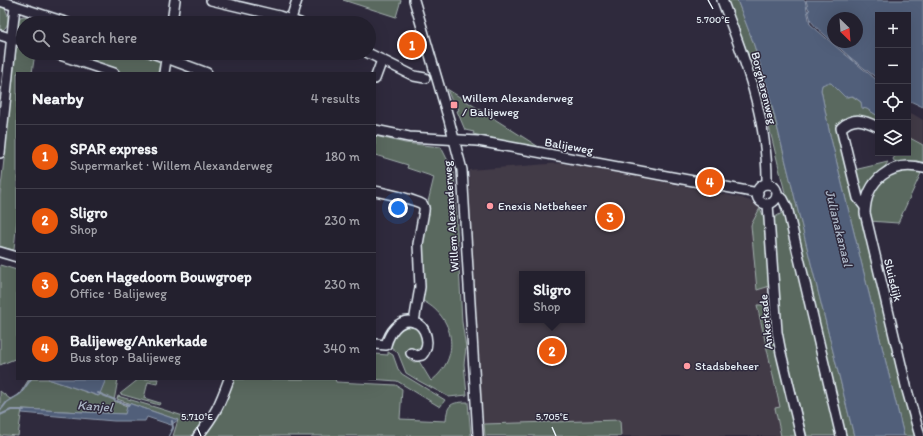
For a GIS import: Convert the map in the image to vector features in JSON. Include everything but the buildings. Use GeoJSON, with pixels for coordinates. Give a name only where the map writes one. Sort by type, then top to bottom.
{"type":"FeatureCollection","features":[{"type":"Feature","properties":{"kind":"street"},"geometry":{"type":"LineString","coordinates":[[173,16],[175,0]]}},
{"type":"Feature","properties":{"kind":"street"},"geometry":{"type":"LineString","coordinates":[[211,0],[221,1],[279,16]]}},
{"type":"Feature","properties":{"kind":"street"},"geometry":{"type":"LineString","coordinates":[[292,16],[297,0]]}},
{"type":"Feature","properties":{"kind":"street","name":"Willem Alexanderweg"},"geometry":{"type":"LineString","coordinates":[[414,0],[455,139],[462,170],[478,436]]}},
{"type":"Feature","properties":{"kind":"street","name":"Borgharenweg"},"geometry":{"type":"LineString","coordinates":[[722,0],[754,87],[765,146],[767,184]]}},
{"type":"Feature","properties":{"kind":"street"},"geometry":{"type":"LineString","coordinates":[[0,1],[46,16]]}},
{"type":"Feature","properties":{"kind":"street"},"geometry":{"type":"LineString","coordinates":[[0,153],[15,6]]}},
{"type":"Feature","properties":{"kind":"street"},"geometry":{"type":"LineString","coordinates":[[0,35],[16,40]]}},
{"type":"Feature","properties":{"kind":"street"},"geometry":{"type":"LineString","coordinates":[[376,57],[414,76],[425,78]]}},
{"type":"Feature","properties":{"kind":"street"},"geometry":{"type":"LineString","coordinates":[[74,60],[109,72]]}},
{"type":"Feature","properties":{"kind":"street"},"geometry":{"type":"LineString","coordinates":[[164,72],[166,60]]}},
{"type":"Feature","properties":{"kind":"street"},"geometry":{"type":"LineString","coordinates":[[175,60],[191,70],[202,72]]}},
{"type":"Feature","properties":{"kind":"street"},"geometry":{"type":"LineString","coordinates":[[376,76],[382,60]]}},
{"type":"Feature","properties":{"kind":"street"},"geometry":{"type":"LineString","coordinates":[[865,207],[858,198],[841,128],[846,124],[861,120],[865,120],[875,125]]}},
{"type":"Feature","properties":{"kind":"street","name":"Balijeweg"},"geometry":{"type":"LineString","coordinates":[[376,130],[409,137],[478,141],[758,193]]}},
{"type":"Feature","properties":{"kind":"street","name":"Sluisdijk"},"geometry":{"type":"LineString","coordinates":[[920,436],[907,390],[866,221],[865,207],[867,197],[874,184],[885,173],[891,169],[907,166],[923,168]]}},
{"type":"Feature","properties":{"kind":"street"},"geometry":{"type":"LineString","coordinates":[[767,184],[774,187],[777,196],[774,202],[768,204],[760,201],[758,197],[761,187],[767,184]]}},
{"type":"Feature","properties":{"kind":"street"},"geometry":{"type":"LineString","coordinates":[[376,191],[421,204],[425,209],[418,244],[420,287],[414,322]]}},
{"type":"Feature","properties":{"kind":"street"},"geometry":{"type":"LineString","coordinates":[[777,196],[783,199],[787,207],[841,436]]}},
{"type":"Feature","properties":{"kind":"street","name":"Ankerkade"},"geometry":{"type":"LineString","coordinates":[[768,204],[777,332],[801,436]]}},
{"type":"Feature","properties":{"kind":"street"},"geometry":{"type":"LineString","coordinates":[[0,252],[16,256]]}},
{"type":"Feature","properties":{"kind":"street"},"geometry":{"type":"LineString","coordinates":[[376,344],[386,345],[390,333],[395,328],[408,321],[414,322],[425,332],[428,344],[422,355],[417,356],[411,353]]}},
{"type":"Feature","properties":{"kind":"street"},"geometry":{"type":"LineString","coordinates":[[198,436],[218,408],[229,380]]}},
{"type":"Feature","properties":{"kind":"shaded area"},"geometry":{"type":"Polygon","coordinates":[[[911,114],[913,114],[923,120],[923,145],[911,139],[911,114]]]}},
{"type":"Feature","properties":{"kind":"shaded area"},"geometry":{"type":"Polygon","coordinates":[[[561,163],[649,179],[742,198],[750,201],[760,208],[770,286],[804,436],[483,436],[471,260],[469,170],[561,163]]]}},
{"type":"Feature","properties":{"kind":"green space"},"geometry":{"type":"Polygon","coordinates":[[[343,0],[401,0],[396,17],[343,0]]]}},
{"type":"Feature","properties":{"kind":"green space"},"geometry":{"type":"Polygon","coordinates":[[[726,0],[737,0],[752,39],[767,86],[854,436],[844,436],[763,102],[752,63],[726,0]]]}},
{"type":"Feature","properties":{"kind":"green space"},"geometry":{"type":"Polygon","coordinates":[[[0,4],[5,9],[8,16],[6,27],[3,30],[0,30],[0,4]]]}},
{"type":"Feature","properties":{"kind":"green space"},"geometry":{"type":"Polygon","coordinates":[[[16,49],[16,60],[34,60],[32,72],[16,72],[16,229],[14,250],[0,247],[0,196],[16,49]]]}},
{"type":"Feature","properties":{"kind":"green space"},"geometry":{"type":"Polygon","coordinates":[[[84,60],[154,60],[160,62],[158,72],[120,72],[84,60]]]}},
{"type":"Feature","properties":{"kind":"green space"},"geometry":{"type":"Polygon","coordinates":[[[827,82],[831,83],[847,97],[852,96],[861,102],[864,107],[875,114],[875,124],[861,117],[839,126],[916,436],[904,436],[830,135],[821,90],[822,85],[827,82]]]}},
{"type":"Feature","properties":{"kind":"green space"},"geometry":{"type":"Polygon","coordinates":[[[447,89],[542,149],[473,134],[474,132],[465,130],[457,111],[459,110],[456,103],[453,104],[447,89]]]}},
{"type":"Feature","properties":{"kind":"green space"},"geometry":{"type":"Polygon","coordinates":[[[376,136],[405,143],[441,147],[454,173],[462,322],[466,348],[464,364],[467,395],[449,397],[406,373],[398,353],[390,346],[401,329],[412,324],[417,327],[424,338],[422,349],[412,349],[407,354],[409,359],[414,362],[419,361],[431,381],[441,372],[447,361],[450,349],[450,338],[447,327],[441,316],[432,307],[421,300],[421,245],[427,206],[434,177],[407,168],[408,165],[376,155],[376,136]]]}},
{"type":"Feature","properties":{"kind":"green space"},"geometry":{"type":"Polygon","coordinates":[[[911,139],[923,145],[923,163],[900,162],[894,161],[893,159],[895,156],[911,156],[911,139]]]}},
{"type":"Feature","properties":{"kind":"green space"},"geometry":{"type":"Polygon","coordinates":[[[888,162],[868,188],[863,198],[854,170],[888,162]]]}},
{"type":"Feature","properties":{"kind":"green space"},"geometry":{"type":"Polygon","coordinates":[[[900,170],[922,171],[898,223],[869,221],[870,198],[881,180],[900,170]]]}},
{"type":"Feature","properties":{"kind":"green space"},"geometry":{"type":"Polygon","coordinates":[[[780,206],[783,208],[839,436],[807,436],[784,346],[778,312],[774,223],[775,217],[782,213],[780,206]]]}},
{"type":"Feature","properties":{"kind":"green space"},"geometry":{"type":"Polygon","coordinates":[[[760,208],[766,222],[770,286],[757,290],[751,225],[760,208]]]}},
{"type":"Feature","properties":{"kind":"green space"},"geometry":{"type":"Polygon","coordinates":[[[0,265],[16,270],[16,358],[0,365],[0,265]]]}},
{"type":"Feature","properties":{"kind":"green space"},"geometry":{"type":"Polygon","coordinates":[[[757,305],[767,305],[771,311],[799,436],[781,436],[775,408],[780,407],[757,305]]]}},
{"type":"Feature","properties":{"kind":"green space"},"geometry":{"type":"Polygon","coordinates":[[[388,352],[393,355],[398,369],[402,374],[445,400],[440,407],[397,381],[376,379],[376,354],[388,355],[388,352]]]}},
{"type":"Feature","properties":{"kind":"green space"},"geometry":{"type":"Polygon","coordinates":[[[28,380],[51,380],[98,396],[106,380],[118,380],[114,401],[127,406],[126,414],[22,409],[18,436],[0,436],[0,391],[10,399],[19,395],[28,380]]]}},
{"type":"Feature","properties":{"kind":"green space"},"geometry":{"type":"Polygon","coordinates":[[[138,380],[158,380],[157,384],[148,382],[144,398],[160,403],[159,405],[120,394],[138,380]]]}},
{"type":"Feature","properties":{"kind":"green space"},"geometry":{"type":"Polygon","coordinates":[[[231,380],[335,380],[336,382],[396,385],[402,389],[400,419],[446,421],[447,411],[451,405],[468,402],[471,436],[202,436],[231,380]]]}},
{"type":"Feature","properties":{"kind":"green space"},"geometry":{"type":"Polygon","coordinates":[[[118,396],[202,422],[191,436],[173,436],[178,420],[117,399],[118,396]]]}},
{"type":"Feature","properties":{"kind":"green space"},"geometry":{"type":"Polygon","coordinates":[[[620,420],[621,436],[485,436],[484,424],[620,420]]]}},
{"type":"Feature","properties":{"kind":"water","name":"Julianakanaal"},"geometry":{"type":"Polygon","coordinates":[[[737,0],[805,0],[810,24],[827,39],[827,48],[838,48],[875,79],[875,114],[867,109],[862,108],[861,102],[853,96],[845,97],[831,83],[822,85],[821,90],[830,135],[904,436],[854,436],[767,86],[752,39],[737,0]]]}},
{"type":"Feature","properties":{"kind":"water"},"geometry":{"type":"Polygon","coordinates":[[[806,0],[923,0],[923,107],[911,101],[911,12],[875,12],[875,77],[840,48],[863,48],[863,12],[827,12],[827,37],[811,21],[808,10],[810,10],[806,0]]]}},
{"type":"Feature","properties":{"kind":"water"},"geometry":{"type":"Polygon","coordinates":[[[51,380],[106,380],[99,396],[51,380]]]}},
{"type":"Feature","properties":{"kind":"water"},"geometry":{"type":"Polygon","coordinates":[[[128,403],[178,420],[171,425],[147,417],[145,421],[114,421],[22,413],[22,409],[125,414],[128,403]]]}},
{"type":"Feature","properties":{"kind":"waterway"},"geometry":{"type":"LineString","coordinates":[[0,411],[7,402],[21,393],[30,380]]}},
{"type":"Feature","properties":{"kind":"waterway"},"geometry":{"type":"LineString","coordinates":[[98,393],[115,400]]}},
{"type":"Feature","properties":{"kind":"waterway"},"geometry":{"type":"LineString","coordinates":[[117,401],[129,405]]}},
{"type":"Feature","properties":{"kind":"waterway","name":"Kanjel"},"geometry":{"type":"LineString","coordinates":[[0,415],[11,410],[24,410]]}},
{"type":"Feature","properties":{"kind":"waterway","name":"Kanjel"},"geometry":{"type":"LineString","coordinates":[[169,436],[173,428],[172,421]]}},
{"type":"Feature","properties":{"kind":"place","name":"SPAR express"},"geometry":{"type":"Point","coordinates":[412,45]}},
{"type":"Feature","properties":{"kind":"place","name":"Willem Alexanderweg / Balijeweg"},"geometry":{"type":"Point","coordinates":[454,105]}},
{"type":"Feature","properties":{"kind":"place","name":"Balijeweg/Ankerkade"},"geometry":{"type":"Point","coordinates":[710,182]}},
{"type":"Feature","properties":{"kind":"place","name":"Enexis Netbeheer"},"geometry":{"type":"Point","coordinates":[490,206]}},
{"type":"Feature","properties":{"kind":"place","name":"Coen Hagedoorn Bouwgroep"},"geometry":{"type":"Point","coordinates":[610,217]}},
{"type":"Feature","properties":{"kind":"place","name":"Sligro"},"geometry":{"type":"Point","coordinates":[552,351]}},
{"type":"Feature","properties":{"kind":"place","name":"Stadsbeheer"},"geometry":{"type":"Point","coordinates":[687,366]}}]}
